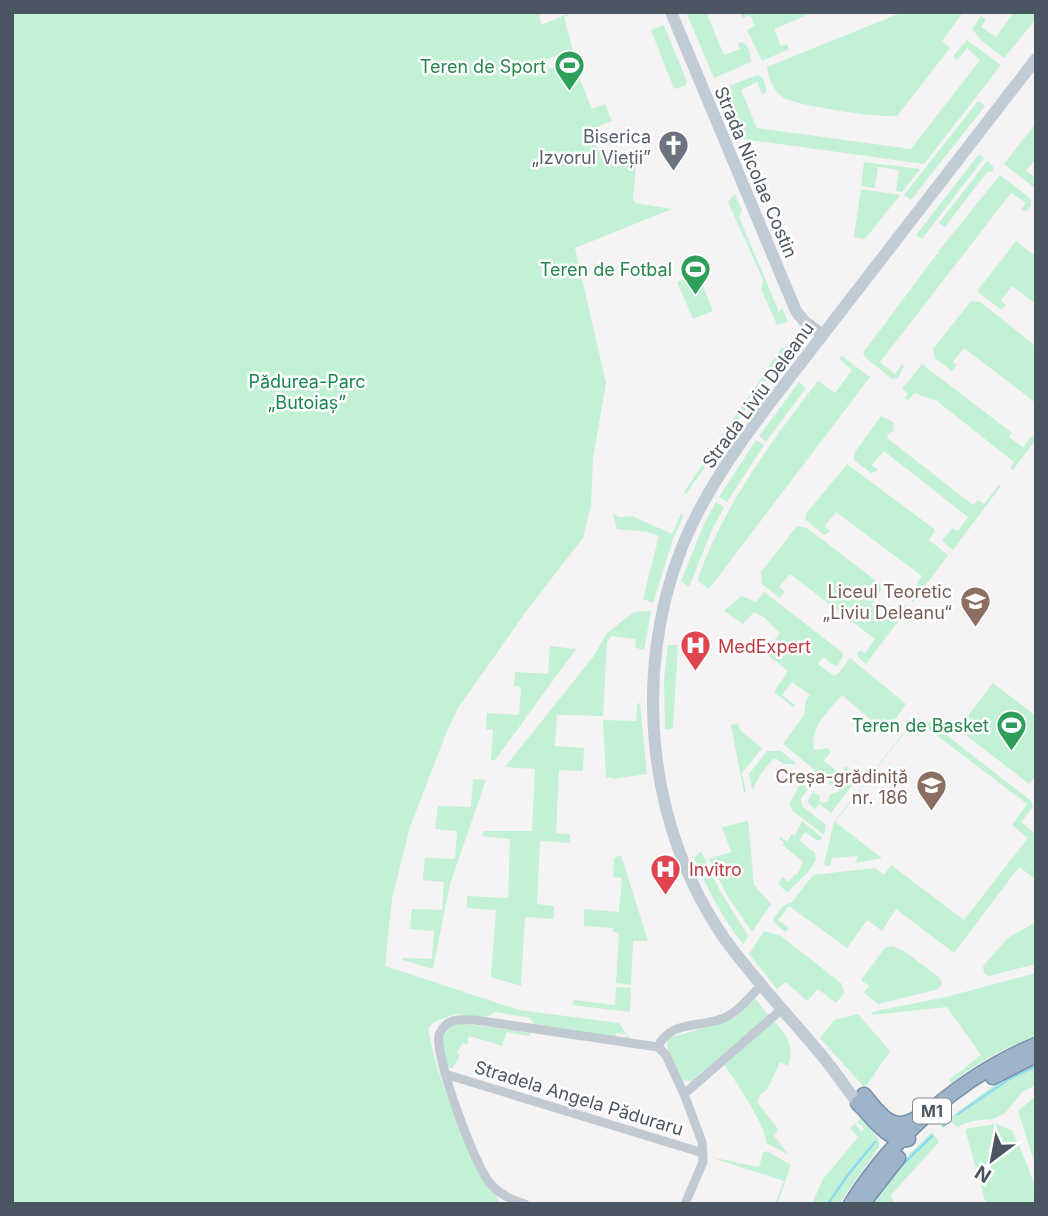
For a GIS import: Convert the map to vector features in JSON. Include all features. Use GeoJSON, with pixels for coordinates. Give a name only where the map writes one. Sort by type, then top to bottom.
{"type":"FeatureCollection","features":[{"type":"Feature","properties":{"kind":"highway","name":"M1"},"geometry":{"type":"LineString","coordinates":[[863,1099],[889,1122],[901,1125],[912,1122],[964,1080],[998,1059],[1036,1049]]}},
{"type":"Feature","properties":{"kind":"highway","name":"M1"},"geometry":{"type":"LineString","coordinates":[[848,1204],[899,1140],[936,1107],[970,1080],[1004,1060],[1036,1049]]}},
{"type":"Feature","properties":{"kind":"highway","name":"M1"},"geometry":{"type":"LineString","coordinates":[[862,1204],[898,1158],[946,1110],[1036,1049]]}},
{"type":"Feature","properties":{"kind":"highway","name":"M1"},"geometry":{"type":"LineString","coordinates":[[863,1099],[899,1140]]}},
{"type":"Feature","properties":{"kind":"highway","name":"M1"},"geometry":{"type":"LineString","coordinates":[[848,1204],[881,1156],[885,1145],[863,1099]]}},
{"type":"Feature","properties":{"kind":"highway","name":"M1"},"geometry":{"type":"LineString","coordinates":[[857,1204],[897,1152],[899,1140]]}},
{"type":"Feature","properties":{"kind":"main road","name":"Strada Nicolae Costin"},"geometry":{"type":"LineString","coordinates":[[671,12],[796,311],[804,321],[823,335]]}},
{"type":"Feature","properties":{"kind":"main road","name":"Strada Liviu Deleanu"},"geometry":{"type":"LineString","coordinates":[[863,1099],[821,1055],[724,937],[683,860],[660,784],[656,753],[654,676],[663,610],[688,532],[740,444],[1036,59]]}},
{"type":"Feature","properties":{"kind":"street"},"geometry":{"type":"LineString","coordinates":[[658,1047],[663,1036],[670,1031],[730,1015],[761,985]]}},
{"type":"Feature","properties":{"kind":"street","name":"Stradela Angela Păduraru"},"geometry":{"type":"LineString","coordinates":[[445,1074],[703,1153],[702,1142],[684,1094],[782,1009]]}},
{"type":"Feature","properties":{"kind":"street"},"geometry":{"type":"LineString","coordinates":[[525,1204],[498,1192],[481,1170],[445,1074],[439,1035],[447,1023],[460,1019],[658,1047],[666,1055],[684,1094]]}},
{"type":"Feature","properties":{"kind":"street"},"geometry":{"type":"LineString","coordinates":[[685,1204],[701,1170],[703,1153]]}},
{"type":"Feature","properties":{"kind":"green space","name":"Pădurea-Parc „Butoiaș”"},"geometry":{"type":"Polygon","coordinates":[[[12,12],[539,12],[541,25],[573,12],[564,17],[573,51],[547,59],[548,69],[579,60],[585,73],[579,77],[592,109],[605,104],[612,121],[595,128],[597,134],[593,137],[601,156],[618,150],[627,160],[632,161],[637,156],[633,200],[635,203],[672,209],[575,248],[606,383],[593,458],[591,505],[583,538],[527,610],[458,708],[410,827],[392,899],[385,966],[519,1010],[619,1023],[627,1034],[616,1033],[615,1038],[535,1026],[530,1018],[495,1012],[484,1018],[455,1014],[434,1022],[428,1028],[437,1065],[457,1120],[479,1173],[500,1204],[12,1204],[12,12]]]}},
{"type":"Feature","properties":{"kind":"green space"},"geometry":{"type":"Polygon","coordinates":[[[686,12],[706,12],[724,55],[740,49],[738,43],[743,42],[749,49],[751,62],[714,78],[686,12]]]}},
{"type":"Feature","properties":{"kind":"green space"},"geometry":{"type":"Polygon","coordinates":[[[740,12],[814,12],[774,29],[781,46],[787,44],[789,49],[762,61],[747,30],[755,26],[750,15],[742,18],[740,12]]]}},
{"type":"Feature","properties":{"kind":"green space"},"geometry":{"type":"Polygon","coordinates":[[[903,12],[963,12],[942,41],[950,48],[897,116],[802,104],[781,96],[773,87],[767,67],[903,12]]]}},
{"type":"Feature","properties":{"kind":"green space"},"geometry":{"type":"Polygon","coordinates":[[[1014,12],[1036,12],[1036,19],[1004,58],[981,40],[972,29],[981,16],[986,20],[981,27],[996,37],[1014,12]]]}},
{"type":"Feature","properties":{"kind":"green space"},"geometry":{"type":"Polygon","coordinates":[[[664,25],[687,82],[685,86],[674,89],[651,30],[664,25]]]}},
{"type":"Feature","properties":{"kind":"green space"},"geometry":{"type":"Polygon","coordinates":[[[967,40],[1001,65],[924,164],[743,139],[725,90],[726,87],[758,75],[763,78],[767,92],[762,94],[757,82],[741,90],[757,128],[911,149],[980,60],[967,48],[957,60],[953,56],[967,40]]]}},
{"type":"Feature","properties":{"kind":"green space"},"geometry":{"type":"Polygon","coordinates":[[[978,101],[985,106],[911,200],[904,195],[978,101]]]}},
{"type":"Feature","properties":{"kind":"green space"},"geometry":{"type":"Polygon","coordinates":[[[1036,123],[1036,158],[1026,171],[1036,178],[1036,189],[1004,164],[1036,123]]]}},
{"type":"Feature","properties":{"kind":"green space"},"geometry":{"type":"Polygon","coordinates":[[[979,154],[984,158],[922,239],[916,235],[979,154]]]}},
{"type":"Feature","properties":{"kind":"green space"},"geometry":{"type":"Polygon","coordinates":[[[987,161],[993,166],[993,171],[987,172],[945,227],[939,223],[987,161]]]}},
{"type":"Feature","properties":{"kind":"green space"},"geometry":{"type":"Polygon","coordinates":[[[864,162],[920,169],[902,192],[896,191],[899,170],[878,167],[875,188],[861,186],[864,162]]]}},
{"type":"Feature","properties":{"kind":"green space"},"geometry":{"type":"Polygon","coordinates":[[[1000,175],[1031,199],[1031,206],[1026,211],[1021,210],[1026,203],[1011,193],[880,362],[895,374],[902,364],[904,366],[898,378],[892,379],[863,353],[937,254],[941,254],[938,252],[1000,175]]]}},
{"type":"Feature","properties":{"kind":"green space"},"geometry":{"type":"Polygon","coordinates":[[[861,189],[900,195],[865,239],[854,237],[861,189]]]}},
{"type":"Feature","properties":{"kind":"green space"},"geometry":{"type":"Polygon","coordinates":[[[733,195],[737,195],[742,210],[739,217],[779,312],[782,308],[788,322],[777,325],[761,289],[763,280],[728,202],[733,195]]]}},
{"type":"Feature","properties":{"kind":"green space"},"geometry":{"type":"Polygon","coordinates":[[[1016,241],[1036,257],[1036,304],[1012,286],[1001,300],[1006,305],[1002,310],[978,290],[1016,241]]]}},
{"type":"Feature","properties":{"kind":"green space","name":"Teren de Fotbal"},"geometry":{"type":"Polygon","coordinates":[[[698,274],[713,311],[693,319],[677,282],[698,274]]]}},
{"type":"Feature","properties":{"kind":"green space"},"geometry":{"type":"Polygon","coordinates":[[[971,301],[980,302],[1036,346],[1036,403],[964,348],[953,362],[957,365],[952,371],[935,358],[933,349],[971,301]]]}},
{"type":"Feature","properties":{"kind":"green space"},"geometry":{"type":"Polygon","coordinates":[[[782,347],[791,354],[785,363],[779,362],[686,494],[684,492],[782,347]]]}},
{"type":"Feature","properties":{"kind":"green space"},"geometry":{"type":"Polygon","coordinates":[[[842,356],[870,377],[709,589],[699,582],[698,578],[735,500],[766,451],[818,381],[835,393],[852,370],[839,359],[842,356]]]}},
{"type":"Feature","properties":{"kind":"green space"},"geometry":{"type":"Polygon","coordinates":[[[922,364],[1012,433],[1009,437],[1023,447],[1032,436],[1036,439],[1013,470],[1010,468],[1014,462],[937,401],[914,393],[908,401],[905,398],[908,394],[902,389],[922,364]]]}},
{"type":"Feature","properties":{"kind":"green space"},"geometry":{"type":"Polygon","coordinates":[[[799,382],[806,388],[766,442],[759,436],[799,382]]]}},
{"type":"Feature","properties":{"kind":"green space"},"geometry":{"type":"Polygon","coordinates":[[[881,416],[893,422],[894,431],[888,434],[887,438],[973,505],[978,500],[984,504],[999,485],[1001,486],[953,550],[942,541],[952,528],[958,531],[968,517],[884,451],[872,465],[878,470],[875,472],[871,473],[854,460],[855,452],[881,416]]]}},
{"type":"Feature","properties":{"kind":"green space"},"geometry":{"type":"Polygon","coordinates":[[[756,440],[764,445],[727,502],[719,497],[756,440]]]}},
{"type":"Feature","properties":{"kind":"green space"},"geometry":{"type":"Polygon","coordinates":[[[847,464],[933,528],[935,531],[929,540],[948,555],[913,602],[904,593],[906,589],[911,592],[922,576],[836,512],[825,526],[830,531],[824,535],[805,519],[806,514],[847,464]]]}},
{"type":"Feature","properties":{"kind":"green space"},"geometry":{"type":"Polygon","coordinates":[[[716,502],[724,507],[689,587],[681,581],[716,502]]]}},
{"type":"Feature","properties":{"kind":"green space"},"geometry":{"type":"Polygon","coordinates":[[[613,514],[620,517],[632,516],[672,534],[681,514],[684,515],[673,539],[653,603],[643,599],[659,536],[617,529],[613,514]]]}},
{"type":"Feature","properties":{"kind":"green space"},"geometry":{"type":"Polygon","coordinates":[[[797,526],[807,528],[880,584],[881,590],[871,605],[877,610],[875,613],[882,618],[887,611],[894,616],[903,604],[908,608],[866,664],[857,653],[860,650],[865,653],[875,639],[790,574],[779,587],[785,592],[780,598],[762,584],[761,572],[797,526]]]}},
{"type":"Feature","properties":{"kind":"green space"},"geometry":{"type":"Polygon","coordinates":[[[764,592],[842,652],[843,656],[838,665],[835,666],[823,657],[818,664],[834,676],[850,658],[906,704],[889,728],[880,721],[877,725],[842,695],[821,721],[813,742],[814,750],[827,748],[831,751],[824,761],[840,773],[846,766],[849,769],[844,776],[849,780],[853,773],[859,776],[831,813],[819,804],[815,809],[808,800],[813,792],[820,796],[819,802],[828,802],[830,794],[838,792],[838,787],[830,785],[825,778],[816,784],[815,770],[783,744],[804,715],[806,701],[810,695],[792,682],[782,695],[795,705],[793,707],[774,692],[788,671],[769,656],[768,648],[780,633],[764,617],[754,612],[743,624],[724,611],[741,596],[756,602],[764,592]]]}},
{"type":"Feature","properties":{"kind":"green space"},"geometry":{"type":"Polygon","coordinates":[[[651,611],[644,650],[636,648],[635,639],[611,636],[607,642],[603,716],[557,715],[555,746],[584,748],[583,771],[559,770],[556,833],[570,834],[570,843],[540,841],[537,904],[554,906],[554,919],[525,917],[521,986],[491,977],[496,910],[467,908],[467,896],[508,898],[510,839],[482,836],[484,831],[532,831],[535,769],[505,767],[593,657],[607,633],[634,612],[651,611]]]}},
{"type":"Feature","properties":{"kind":"green space"},"geometry":{"type":"Polygon","coordinates":[[[668,645],[678,645],[673,728],[665,730],[664,679],[668,645]]]}},
{"type":"Feature","properties":{"kind":"green space"},"geometry":{"type":"Polygon","coordinates":[[[550,646],[576,649],[495,760],[491,760],[493,730],[486,729],[487,713],[519,715],[521,687],[514,686],[515,672],[548,674],[550,646]]]}},
{"type":"Feature","properties":{"kind":"green space","name":"Teren de Basket"},"geometry":{"type":"Polygon","coordinates":[[[993,683],[1036,716],[1036,775],[1029,784],[958,729],[993,683]]]}},
{"type":"Feature","properties":{"kind":"green space"},"geometry":{"type":"Polygon","coordinates":[[[640,703],[647,774],[606,778],[603,720],[636,721],[637,704],[640,703]]]}},
{"type":"Feature","properties":{"kind":"green space"},"geometry":{"type":"Polygon","coordinates":[[[920,719],[931,723],[1031,801],[1033,807],[1021,822],[1036,834],[1036,879],[1019,867],[954,953],[896,909],[882,931],[867,920],[847,948],[789,906],[778,920],[789,928],[785,932],[773,919],[783,906],[792,902],[813,875],[875,868],[884,875],[891,865],[964,920],[1028,838],[1012,825],[1027,804],[918,721],[912,723],[835,822],[882,858],[855,863],[858,856],[832,858],[830,866],[824,865],[834,822],[911,723],[920,719]]]}},
{"type":"Feature","properties":{"kind":"green space"},"geometry":{"type":"Polygon","coordinates":[[[738,724],[741,731],[762,748],[742,773],[744,793],[731,725],[738,724]]]}},
{"type":"Feature","properties":{"kind":"green space"},"geometry":{"type":"Polygon","coordinates":[[[767,751],[781,751],[797,764],[784,764],[774,758],[752,790],[749,774],[767,751]]]}},
{"type":"Feature","properties":{"kind":"green space"},"geometry":{"type":"Polygon","coordinates":[[[473,779],[486,780],[450,884],[433,969],[403,960],[432,959],[434,931],[410,929],[412,909],[442,910],[444,882],[423,880],[425,858],[455,859],[457,831],[435,829],[438,806],[471,807],[473,779]]]}},
{"type":"Feature","properties":{"kind":"green space"},"geometry":{"type":"Polygon","coordinates":[[[801,783],[809,788],[801,799],[802,806],[826,825],[824,835],[793,811],[789,804],[801,783]]]}},
{"type":"Feature","properties":{"kind":"green space"},"geometry":{"type":"Polygon","coordinates":[[[748,821],[754,885],[771,904],[752,932],[728,897],[709,859],[731,852],[722,827],[748,821]]]}},
{"type":"Feature","properties":{"kind":"green space"},"geometry":{"type":"Polygon","coordinates":[[[802,821],[823,838],[818,841],[805,832],[799,840],[815,853],[816,860],[788,892],[778,883],[783,877],[789,882],[797,875],[803,862],[779,839],[780,837],[787,841],[792,834],[795,835],[802,821]]]}},
{"type":"Feature","properties":{"kind":"green space"},"geometry":{"type":"Polygon","coordinates":[[[701,851],[719,889],[748,936],[743,944],[710,892],[694,858],[701,851]]]}},
{"type":"Feature","properties":{"kind":"green space"},"geometry":{"type":"Polygon","coordinates":[[[621,855],[648,941],[633,941],[631,985],[616,983],[619,933],[613,932],[613,928],[584,926],[584,909],[619,912],[622,878],[613,877],[614,858],[621,855]]]}},
{"type":"Feature","properties":{"kind":"green space"},"geometry":{"type":"Polygon","coordinates":[[[1036,922],[1036,964],[989,976],[984,973],[983,966],[1008,938],[1036,922]]]}},
{"type":"Feature","properties":{"kind":"green space"},"geometry":{"type":"Polygon","coordinates":[[[764,931],[781,936],[842,984],[844,993],[836,1003],[818,989],[807,1001],[786,982],[777,989],[749,954],[764,931]]]}},
{"type":"Feature","properties":{"kind":"green space"},"geometry":{"type":"Polygon","coordinates":[[[892,946],[904,951],[940,978],[942,984],[939,989],[878,1004],[864,993],[869,986],[861,980],[885,948],[892,946]]]}},
{"type":"Feature","properties":{"kind":"green space"},"geometry":{"type":"Polygon","coordinates":[[[1036,973],[1036,1037],[992,1056],[951,1083],[949,1080],[981,1055],[947,1007],[873,1015],[871,1012],[946,997],[1036,973]]]}},
{"type":"Feature","properties":{"kind":"green space"},"geometry":{"type":"Polygon","coordinates":[[[616,987],[631,988],[630,1012],[572,1005],[574,1000],[615,1005],[616,987]]]}},
{"type":"Feature","properties":{"kind":"green space"},"geometry":{"type":"Polygon","coordinates":[[[756,999],[769,1016],[691,1081],[683,1080],[666,1039],[733,1019],[756,999]]]}},
{"type":"Feature","properties":{"kind":"green space"},"geometry":{"type":"Polygon","coordinates":[[[858,1014],[890,1051],[865,1088],[820,1038],[834,1020],[858,1014]]]}},
{"type":"Feature","properties":{"kind":"green space"},"geometry":{"type":"Polygon","coordinates":[[[775,1022],[786,1037],[790,1047],[790,1059],[788,1066],[780,1062],[767,1090],[760,1094],[757,1102],[778,1129],[774,1136],[789,1155],[766,1143],[762,1127],[724,1065],[775,1022]]]}},
{"type":"Feature","properties":{"kind":"green space"},"geometry":{"type":"Polygon","coordinates":[[[459,1023],[531,1034],[529,1036],[507,1032],[502,1046],[469,1036],[467,1044],[463,1043],[457,1052],[460,1055],[452,1069],[447,1066],[442,1039],[450,1027],[459,1023]]]}},
{"type":"Feature","properties":{"kind":"green space"},"geometry":{"type":"Polygon","coordinates":[[[1036,1062],[1036,1085],[1022,1092],[1005,1113],[993,1119],[972,1121],[957,1127],[948,1119],[1004,1078],[1036,1062]]]}},
{"type":"Feature","properties":{"kind":"green space"},"geometry":{"type":"Polygon","coordinates":[[[1036,1096],[1036,1167],[1018,1111],[1036,1096]]]}},
{"type":"Feature","properties":{"kind":"green space"},"geometry":{"type":"Polygon","coordinates":[[[861,1117],[879,1139],[879,1147],[839,1204],[812,1204],[823,1179],[858,1137],[850,1128],[855,1124],[861,1131],[864,1130],[863,1126],[857,1123],[861,1117]]]}},
{"type":"Feature","properties":{"kind":"green space"},"geometry":{"type":"Polygon","coordinates":[[[995,1124],[1012,1130],[1031,1175],[1036,1204],[986,1204],[965,1129],[995,1124]]]}},
{"type":"Feature","properties":{"kind":"green space"},"geometry":{"type":"Polygon","coordinates":[[[932,1132],[939,1142],[891,1195],[894,1204],[870,1204],[896,1167],[932,1132]]]}},
{"type":"Feature","properties":{"kind":"green space"},"geometry":{"type":"Polygon","coordinates":[[[767,1151],[791,1165],[777,1204],[784,1181],[710,1157],[759,1167],[763,1153],[767,1151]]]}},
{"type":"Feature","properties":{"kind":"waterway"},"geometry":{"type":"LineString","coordinates":[[958,1114],[1009,1079],[1036,1066]]}},
{"type":"Feature","properties":{"kind":"waterway"},"geometry":{"type":"LineString","coordinates":[[943,1126],[947,1123]]}},
{"type":"Feature","properties":{"kind":"waterway"},"geometry":{"type":"LineString","coordinates":[[899,1168],[932,1136]]}},
{"type":"Feature","properties":{"kind":"waterway"},"geometry":{"type":"LineString","coordinates":[[828,1204],[875,1142]]}},
{"type":"Feature","properties":{"kind":"waterway"},"geometry":{"type":"LineString","coordinates":[[872,1204],[882,1190]]}},
{"type":"Feature","properties":{"kind":"place","name":"Teren de Sport"},"geometry":{"type":"Point","coordinates":[569,93]}},
{"type":"Feature","properties":{"kind":"place","name":"Biserica „Izvorul Vieții”"},"geometry":{"type":"Point","coordinates":[674,173]}},
{"type":"Feature","properties":{"kind":"place","name":"Teren de Fotbal"},"geometry":{"type":"Point","coordinates":[695,296]}},
{"type":"Feature","properties":{"kind":"place","name":"Liceul Teoretic „Liviu Deleanu“"},"geometry":{"type":"Point","coordinates":[975,628]}},
{"type":"Feature","properties":{"kind":"place","name":"MedExpert"},"geometry":{"type":"Point","coordinates":[695,673]}},
{"type":"Feature","properties":{"kind":"place","name":"Teren de Basket"},"geometry":{"type":"Point","coordinates":[1012,752]}},
{"type":"Feature","properties":{"kind":"place","name":"Creșa-grădiniță nr. 186"},"geometry":{"type":"Point","coordinates":[931,813]}},
{"type":"Feature","properties":{"kind":"place","name":"Invitro"},"geometry":{"type":"Point","coordinates":[666,896]}}]}
